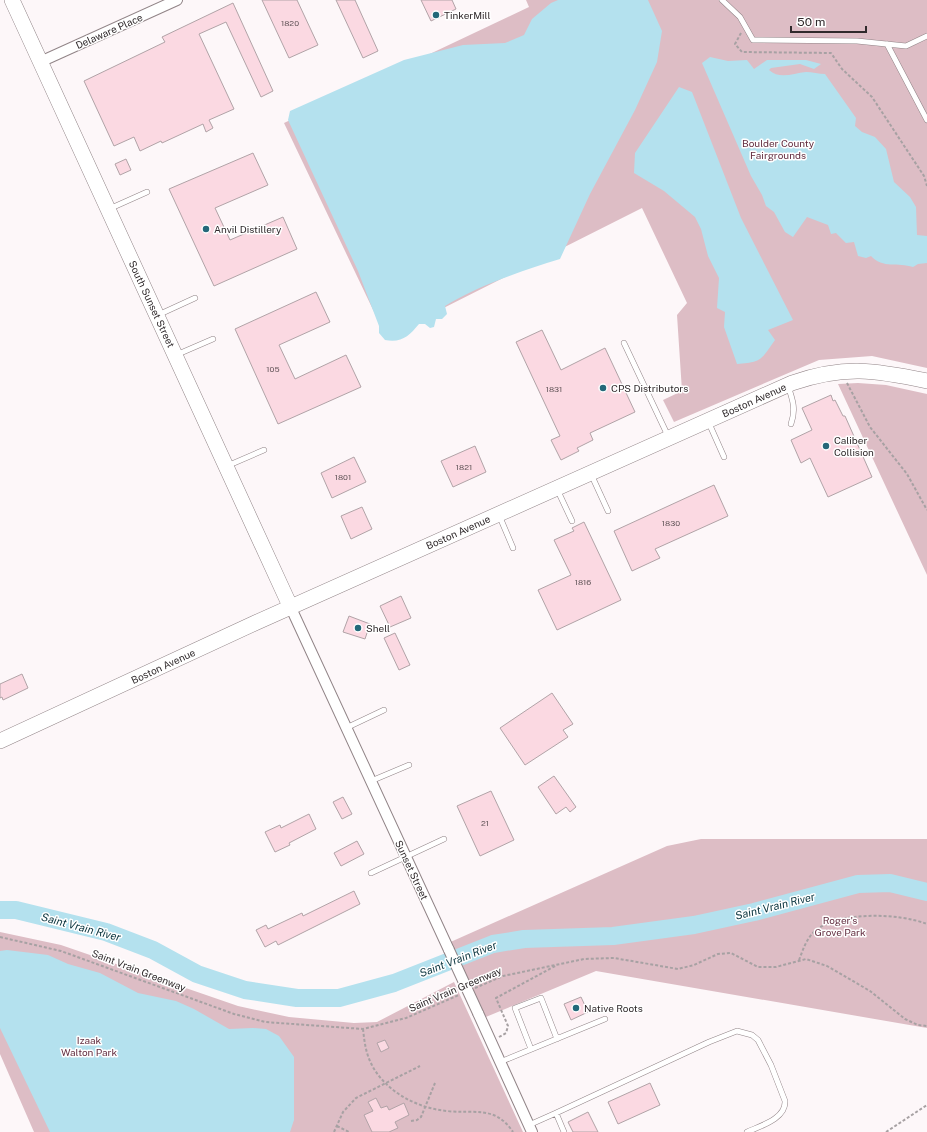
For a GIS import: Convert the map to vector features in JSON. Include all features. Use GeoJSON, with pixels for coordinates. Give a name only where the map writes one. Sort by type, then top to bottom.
{"type":"FeatureCollection","features":[{"type":"Feature","properties":{"kind":"street","name":"South Sunset Street"},"geometry":{"type":"LineString","coordinates":[[12,0],[292,608]]}},
{"type":"Feature","properties":{"kind":"street","name":"Delaware Place"},"geometry":{"type":"LineString","coordinates":[[40,62],[177,0]]}},
{"type":"Feature","properties":{"kind":"street","name":"Boston Avenue"},"geometry":{"type":"LineString","coordinates":[[0,741],[590,472],[788,385],[816,375],[868,370],[927,381]]}},
{"type":"Feature","properties":{"kind":"street","name":"Sunset Street"},"geometry":{"type":"LineString","coordinates":[[292,608],[531,1129]]}},
{"type":"Feature","properties":{"kind":"lane"},"geometry":{"type":"LineString","coordinates":[[722,0],[740,17],[753,40],[857,41],[906,46],[927,36]]}},
{"type":"Feature","properties":{"kind":"lane"},"geometry":{"type":"LineString","coordinates":[[887,44],[927,120]]}},
{"type":"Feature","properties":{"kind":"lane"},"geometry":{"type":"LineString","coordinates":[[108,210],[146,192]]}},
{"type":"Feature","properties":{"kind":"lane"},"geometry":{"type":"LineString","coordinates":[[157,315],[195,298]]}},
{"type":"Feature","properties":{"kind":"lane"},"geometry":{"type":"LineString","coordinates":[[175,355],[213,339]]}},
{"type":"Feature","properties":{"kind":"lane"},"geometry":{"type":"LineString","coordinates":[[624,343],[668,437]]}},
{"type":"Feature","properties":{"kind":"lane"},"geometry":{"type":"LineString","coordinates":[[788,385],[793,399],[795,413],[791,424]]}},
{"type":"Feature","properties":{"kind":"lane"},"geometry":{"type":"LineString","coordinates":[[707,420],[724,457]]}},
{"type":"Feature","properties":{"kind":"lane"},"geometry":{"type":"LineString","coordinates":[[226,466],[264,450]]}},
{"type":"Feature","properties":{"kind":"lane"},"geometry":{"type":"LineString","coordinates":[[590,472],[608,511]]}},
{"type":"Feature","properties":{"kind":"lane"},"geometry":{"type":"LineString","coordinates":[[557,487],[572,521]]}},
{"type":"Feature","properties":{"kind":"lane"},"geometry":{"type":"LineString","coordinates":[[498,514],[513,548]]}},
{"type":"Feature","properties":{"kind":"lane"},"geometry":{"type":"LineString","coordinates":[[346,728],[384,710]]}},
{"type":"Feature","properties":{"kind":"lane"},"geometry":{"type":"LineString","coordinates":[[371,781],[409,765]]}},
{"type":"Feature","properties":{"kind":"lane"},"geometry":{"type":"LineString","coordinates":[[371,873],[444,839]]}},
{"type":"Feature","properties":{"kind":"lane"},"geometry":{"type":"LineString","coordinates":[[531,1049],[515,1008],[541,998],[557,1039]]}},
{"type":"Feature","properties":{"kind":"lane"},"geometry":{"type":"LineString","coordinates":[[500,1062],[605,1019]]}},
{"type":"Feature","properties":{"kind":"lane"},"geometry":{"type":"LineString","coordinates":[[531,1129],[556,1113],[709,1042],[737,1031],[752,1035],[758,1040],[771,1065],[785,1101],[781,1113],[775,1119],[747,1132]]}},
{"type":"Feature","properties":{"kind":"lane"},"geometry":{"type":"LineString","coordinates":[[556,1113],[564,1132]]}},
{"type":"Feature","properties":{"kind":"path"},"geometry":{"type":"LineString","coordinates":[[746,27],[738,36],[736,44],[742,52],[831,53],[842,69],[872,98],[924,176],[927,186]]}},
{"type":"Feature","properties":{"kind":"path"},"geometry":{"type":"LineString","coordinates":[[847,383],[870,427],[907,474],[927,510]]}},
{"type":"Feature","properties":{"kind":"path"},"geometry":{"type":"LineString","coordinates":[[799,960],[806,941],[815,930],[837,920],[863,916],[895,916],[927,924]]}},
{"type":"Feature","properties":{"kind":"path","name":"Saint Vrain Greenway"},"geometry":{"type":"LineString","coordinates":[[0,937],[61,950],[234,1014],[265,1022],[363,1029],[406,1018],[463,993]]}},
{"type":"Feature","properties":{"kind":"path","name":"Saint Vrain Greenway"},"geometry":{"type":"LineString","coordinates":[[468,991],[503,976],[584,959],[614,958],[678,969],[694,965],[718,954],[731,953],[758,967],[776,967],[806,959],[827,966],[870,990],[905,1019],[918,1025],[927,1026]]}},
{"type":"Feature","properties":{"kind":"path"},"geometry":{"type":"LineString","coordinates":[[363,1029],[368,1057],[377,1074],[384,1083],[402,1096],[425,1108],[448,1112],[483,1112],[498,1115],[513,1132]]}},
{"type":"Feature","properties":{"kind":"path"},"geometry":{"type":"LineString","coordinates":[[334,1132],[349,1104],[365,1092],[420,1066]]}},
{"type":"Feature","properties":{"kind":"path"},"geometry":{"type":"LineString","coordinates":[[411,1121],[419,1118],[436,1083]]}},
{"type":"Feature","properties":{"kind":"path"},"geometry":{"type":"LineString","coordinates":[[886,1132],[927,1105]]}},
{"type":"Feature","properties":{"kind":"path"},"geometry":{"type":"LineString","coordinates":[[337,1126],[349,1132]]}},
{"type":"Feature","properties":{"kind":"green space","name":"Boulder County Fairgrounds"},"geometry":{"type":"Polygon","coordinates":[[[526,0],[927,0],[927,368],[872,356],[819,360],[674,422],[663,400],[682,391],[677,315],[687,303],[642,208],[386,337],[284,123],[529,7],[526,0]]]}},
{"type":"Feature","properties":{"kind":"green space"},"geometry":{"type":"Polygon","coordinates":[[[858,383],[886,385],[927,394],[927,575],[838,384],[858,383]]]}},
{"type":"Feature","properties":{"kind":"green space","name":"Roger's Grove Park"},"geometry":{"type":"Polygon","coordinates":[[[701,839],[927,839],[927,1028],[596,971],[481,1019],[446,944],[667,846],[701,839]]]}},
{"type":"Feature","properties":{"kind":"green space","name":"Izaak Walton Park"},"geometry":{"type":"Polygon","coordinates":[[[0,932],[61,945],[238,1006],[289,1017],[354,1023],[377,1022],[454,982],[523,1132],[34,1132],[0,1054],[0,932]]]}},
{"type":"Feature","properties":{"kind":"water"},"geometry":{"type":"Polygon","coordinates":[[[558,0],[648,0],[662,31],[657,62],[635,110],[590,194],[560,259],[501,279],[471,292],[445,306],[447,314],[442,319],[436,319],[434,327],[430,328],[425,324],[419,324],[405,338],[391,341],[385,340],[379,333],[379,326],[358,271],[288,120],[290,111],[404,60],[463,45],[505,43],[524,35],[532,19],[551,3],[558,0]]]}},
{"type":"Feature","properties":{"kind":"water"},"geometry":{"type":"Polygon","coordinates":[[[710,57],[728,61],[747,60],[754,69],[767,60],[806,60],[821,64],[814,69],[800,64],[771,68],[769,70],[778,75],[806,72],[825,74],[856,118],[855,126],[862,132],[875,137],[886,149],[894,182],[910,197],[916,207],[917,235],[927,236],[927,263],[918,264],[913,267],[886,264],[871,256],[866,258],[858,256],[854,242],[846,243],[836,233],[831,234],[828,225],[807,217],[793,237],[785,232],[774,212],[766,206],[762,195],[751,176],[702,63],[710,57]]]}},
{"type":"Feature","properties":{"kind":"water"},"geometry":{"type":"Polygon","coordinates":[[[679,87],[692,92],[741,218],[793,320],[768,330],[775,340],[763,356],[756,361],[737,364],[724,327],[725,312],[717,308],[719,278],[708,256],[701,229],[695,217],[664,191],[634,173],[635,153],[679,87]]]}},
{"type":"Feature","properties":{"kind":"water"},"geometry":{"type":"Polygon","coordinates":[[[7,950],[48,955],[68,964],[100,973],[138,993],[176,1001],[194,1009],[229,1029],[266,1029],[279,1036],[294,1057],[294,1120],[290,1132],[50,1132],[0,1028],[0,951],[7,950]]]}},
{"type":"Feature","properties":{"kind":"building"},"geometry":{"type":"Polygon","coordinates":[[[262,0],[297,0],[318,45],[289,58],[262,0]]]}},
{"type":"Feature","properties":{"kind":"building"},"geometry":{"type":"Polygon","coordinates":[[[336,0],[355,0],[378,51],[363,58],[336,0]]]}},
{"type":"Feature","properties":{"kind":"building","name":"TinkerMill"},"geometry":{"type":"Polygon","coordinates":[[[421,0],[452,0],[456,9],[431,21],[421,0]]]}},
{"type":"Feature","properties":{"kind":"building"},"geometry":{"type":"Polygon","coordinates":[[[233,3],[273,91],[261,97],[226,22],[199,34],[234,109],[209,120],[213,128],[206,132],[203,124],[162,143],[161,141],[140,151],[134,137],[114,146],[84,81],[165,42],[162,37],[233,3]]]}},
{"type":"Feature","properties":{"kind":"building","name":"Anvil Distillery"},"geometry":{"type":"Polygon","coordinates":[[[253,153],[268,185],[215,208],[230,240],[283,217],[297,249],[214,286],[169,189],[253,153]]]}},
{"type":"Feature","properties":{"kind":"building"},"geometry":{"type":"Polygon","coordinates":[[[126,159],[131,170],[120,175],[115,164],[126,159]]]}},
{"type":"Feature","properties":{"kind":"building"},"geometry":{"type":"Polygon","coordinates":[[[316,292],[330,322],[279,345],[295,379],[346,355],[361,387],[278,424],[235,329],[316,292]]]}},
{"type":"Feature","properties":{"kind":"building"},"geometry":{"type":"Polygon","coordinates":[[[542,330],[561,370],[605,348],[635,412],[590,433],[593,440],[577,448],[579,451],[561,460],[551,440],[560,436],[516,342],[542,330]]]}},
{"type":"Feature","properties":{"kind":"building"},"geometry":{"type":"Polygon","coordinates":[[[831,395],[833,401],[835,400],[843,416],[845,416],[872,477],[828,497],[810,458],[801,463],[791,440],[812,430],[802,408],[831,395]]]}},
{"type":"Feature","properties":{"kind":"building"},"geometry":{"type":"Polygon","coordinates":[[[475,446],[486,472],[453,487],[441,461],[475,446]]]}},
{"type":"Feature","properties":{"kind":"building"},"geometry":{"type":"Polygon","coordinates":[[[354,457],[366,482],[332,498],[321,473],[354,457]]]}},
{"type":"Feature","properties":{"kind":"building"},"geometry":{"type":"Polygon","coordinates":[[[714,485],[728,516],[655,549],[660,558],[632,571],[614,531],[714,485]]]}},
{"type":"Feature","properties":{"kind":"building"},"geometry":{"type":"Polygon","coordinates":[[[362,507],[372,529],[351,539],[341,516],[362,507]]]}},
{"type":"Feature","properties":{"kind":"building"},"geometry":{"type":"Polygon","coordinates":[[[584,522],[621,600],[557,630],[538,590],[571,575],[554,540],[574,531],[572,528],[584,522]]]}},
{"type":"Feature","properties":{"kind":"building"},"geometry":{"type":"Polygon","coordinates":[[[401,596],[411,618],[390,627],[380,606],[401,596]]]}},
{"type":"Feature","properties":{"kind":"building"},"geometry":{"type":"Polygon","coordinates":[[[349,616],[370,624],[365,639],[343,632],[349,616]]]}},
{"type":"Feature","properties":{"kind":"building"},"geometry":{"type":"Polygon","coordinates":[[[395,633],[410,665],[399,670],[384,638],[395,633]]]}},
{"type":"Feature","properties":{"kind":"building"},"geometry":{"type":"Polygon","coordinates":[[[22,674],[28,688],[3,700],[2,697],[0,698],[0,684],[22,674]]]}},
{"type":"Feature","properties":{"kind":"building"},"geometry":{"type":"Polygon","coordinates":[[[552,693],[573,724],[563,730],[568,737],[525,765],[500,728],[552,693]]]}},
{"type":"Feature","properties":{"kind":"building"},"geometry":{"type":"Polygon","coordinates":[[[554,776],[576,807],[570,812],[566,807],[556,814],[538,787],[554,776]]]}},
{"type":"Feature","properties":{"kind":"building"},"geometry":{"type":"Polygon","coordinates":[[[491,791],[514,840],[480,856],[457,806],[491,791]]]}},
{"type":"Feature","properties":{"kind":"building"},"geometry":{"type":"Polygon","coordinates":[[[343,797],[352,814],[342,819],[333,802],[343,797]]]}},
{"type":"Feature","properties":{"kind":"building"},"geometry":{"type":"Polygon","coordinates":[[[309,814],[316,829],[289,843],[290,845],[275,852],[265,832],[280,825],[281,828],[309,814]]]}},
{"type":"Feature","properties":{"kind":"building"},"geometry":{"type":"Polygon","coordinates":[[[357,841],[364,854],[341,866],[334,853],[357,841]]]}},
{"type":"Feature","properties":{"kind":"building"},"geometry":{"type":"Polygon","coordinates":[[[354,891],[360,904],[278,945],[276,941],[265,947],[256,930],[266,925],[268,929],[302,913],[303,916],[354,891]]]}},
{"type":"Feature","properties":{"kind":"building","name":"Native Roots"},"geometry":{"type":"Polygon","coordinates":[[[581,997],[588,1012],[571,1020],[564,1004],[581,997]]]}},
{"type":"Feature","properties":{"kind":"building"},"geometry":{"type":"Polygon","coordinates":[[[385,1040],[389,1048],[381,1052],[377,1043],[385,1040]]]}},
{"type":"Feature","properties":{"kind":"building"},"geometry":{"type":"Polygon","coordinates":[[[650,1083],[660,1105],[618,1124],[608,1102],[650,1083]]]}},
{"type":"Feature","properties":{"kind":"building"},"geometry":{"type":"Polygon","coordinates":[[[376,1098],[381,1108],[387,1106],[389,1110],[404,1103],[409,1115],[395,1122],[398,1128],[389,1132],[372,1132],[364,1115],[373,1111],[368,1102],[376,1098]]]}},
{"type":"Feature","properties":{"kind":"building"},"geometry":{"type":"Polygon","coordinates":[[[588,1112],[598,1132],[573,1132],[568,1122],[588,1112]]]}},
{"type":"Feature","properties":{"kind":"waterway","name":"Saint Vrain River"},"geometry":{"type":"LineString","coordinates":[[0,910],[16,910],[106,932],[153,950],[197,974],[245,990],[297,998],[339,998],[394,983],[493,944],[524,939],[613,936],[694,925],[754,912],[858,884],[890,883],[927,892]]}},
{"type":"Feature","properties":{"kind":"place","name":"TinkerMill"},"geometry":{"type":"Point","coordinates":[436,15]}},
{"type":"Feature","properties":{"kind":"place","name":"Anvil Distillery"},"geometry":{"type":"Point","coordinates":[206,229]}},
{"type":"Feature","properties":{"kind":"place","name":"CPS Distributors"},"geometry":{"type":"Point","coordinates":[603,388]}},
{"type":"Feature","properties":{"kind":"place","name":"Caliber Collision"},"geometry":{"type":"Point","coordinates":[826,446]}},
{"type":"Feature","properties":{"kind":"place","name":"Shell"},"geometry":{"type":"Point","coordinates":[358,628]}},
{"type":"Feature","properties":{"kind":"place","name":"Native Roots"},"geometry":{"type":"Point","coordinates":[576,1008]}}]}
